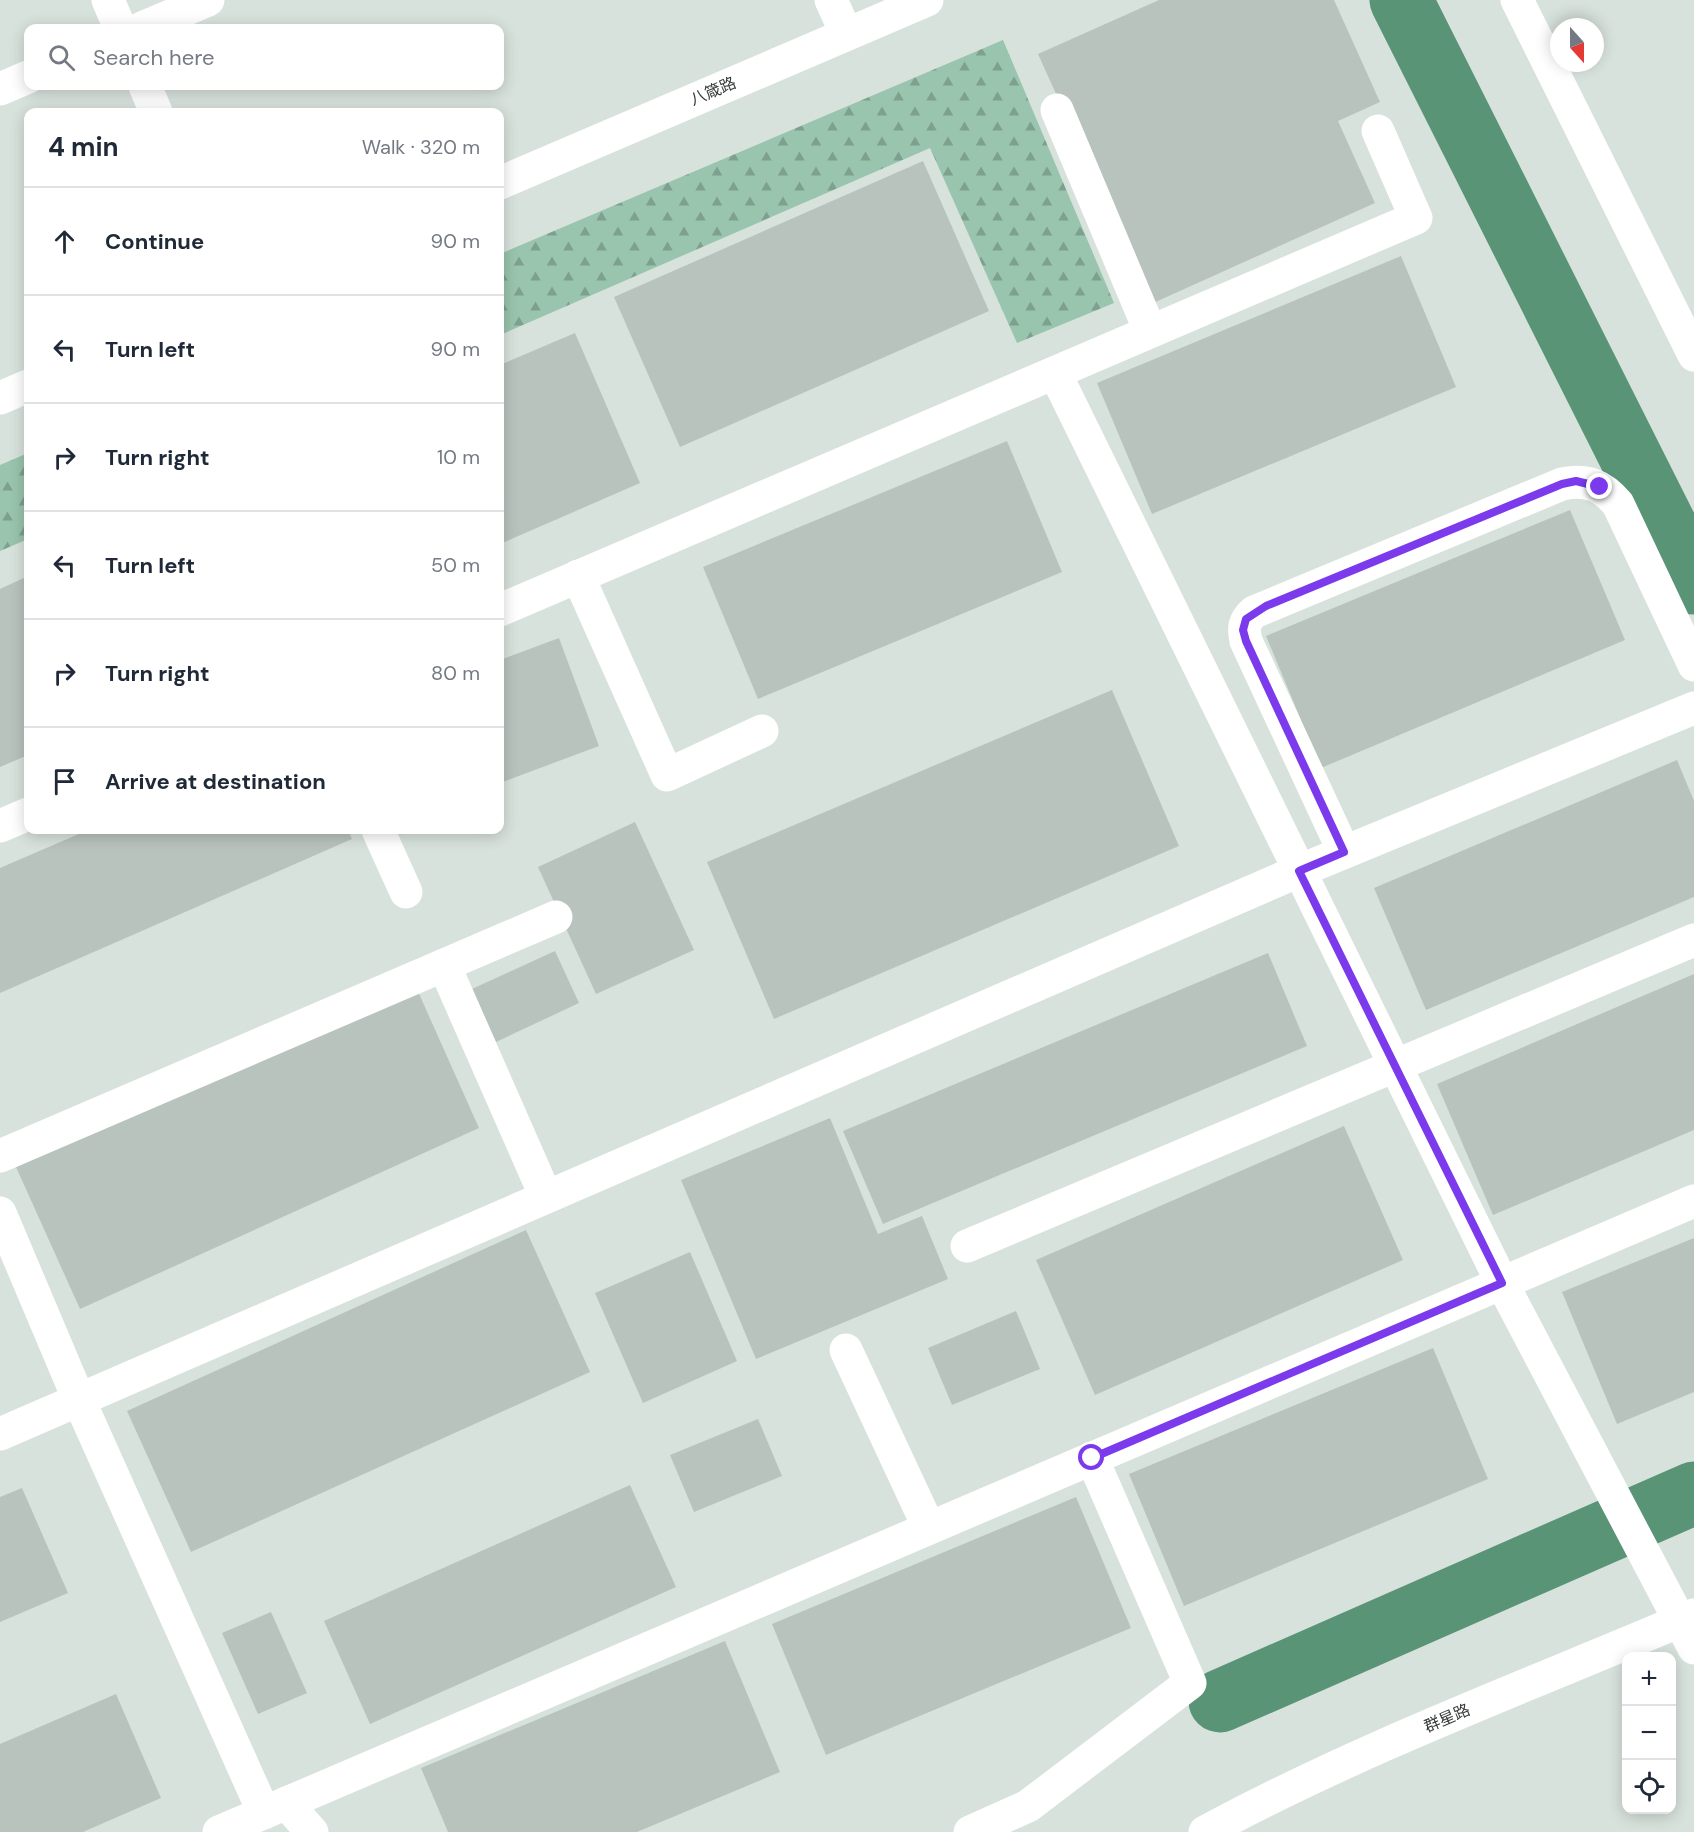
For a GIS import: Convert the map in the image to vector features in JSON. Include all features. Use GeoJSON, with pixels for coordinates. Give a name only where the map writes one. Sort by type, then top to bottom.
{"type":"FeatureCollection","features":[{"type":"Feature","properties":{"kind":"street"},"geometry":{"type":"LineString","coordinates":[[108,0],[118,24]]}},
{"type":"Feature","properties":{"kind":"street"},"geometry":{"type":"LineString","coordinates":[[151,24],[208,0]]}},
{"type":"Feature","properties":{"kind":"street"},"geometry":{"type":"LineString","coordinates":[[831,0],[846,33]]}},
{"type":"Feature","properties":{"kind":"street","name":"八箴路"},"geometry":{"type":"LineString","coordinates":[[504,181],[927,0]]}},
{"type":"Feature","properties":{"kind":"street"},"geometry":{"type":"LineString","coordinates":[[1517,0],[1694,356]]}},
{"type":"Feature","properties":{"kind":"street"},"geometry":{"type":"LineString","coordinates":[[0,89],[24,79]]}},
{"type":"Feature","properties":{"kind":"street"},"geometry":{"type":"LineString","coordinates":[[147,90],[154,108]]}},
{"type":"Feature","properties":{"kind":"street"},"geometry":{"type":"LineString","coordinates":[[1057,110],[1150,331]]}},
{"type":"Feature","properties":{"kind":"street"},"geometry":{"type":"LineString","coordinates":[[504,608],[1416,218],[1378,131]]}},
{"type":"Feature","properties":{"kind":"street"},"geometry":{"type":"LineString","coordinates":[[1055,374],[1502,1283],[1611,1493],[1689,1628]]}},
{"type":"Feature","properties":{"kind":"street"},"geometry":{"type":"LineString","coordinates":[[0,398],[24,388]]}},
{"type":"Feature","properties":{"kind":"street"},"geometry":{"type":"LineString","coordinates":[[1344,852],[1246,641],[1243,630],[1246,619],[1254,612],[1562,484],[1576,481],[1591,482],[1605,491],[1618,504],[1694,665]]}},
{"type":"Feature","properties":{"kind":"street"},"geometry":{"type":"LineString","coordinates":[[578,576],[667,775],[762,731]]}},
{"type":"Feature","properties":{"kind":"street"},"geometry":{"type":"LineString","coordinates":[[0,1434],[1299,871],[1694,708]]}},
{"type":"Feature","properties":{"kind":"street"},"geometry":{"type":"LineString","coordinates":[[0,826],[24,816]]}},
{"type":"Feature","properties":{"kind":"street"},"geometry":{"type":"LineString","coordinates":[[380,834],[406,892]]}},
{"type":"Feature","properties":{"kind":"street"},"geometry":{"type":"LineString","coordinates":[[0,1156],[556,917]]}},
{"type":"Feature","properties":{"kind":"street"},"geometry":{"type":"LineString","coordinates":[[967,1246],[1694,940]]}},
{"type":"Feature","properties":{"kind":"street"},"geometry":{"type":"LineString","coordinates":[[444,965],[546,1197]]}},
{"type":"Feature","properties":{"kind":"street"},"geometry":{"type":"LineString","coordinates":[[219,1832],[1694,1201]]}},
{"type":"Feature","properties":{"kind":"street"},"geometry":{"type":"LineString","coordinates":[[0,1213],[79,1400],[275,1808],[312,1832]]}},
{"type":"Feature","properties":{"kind":"street"},"geometry":{"type":"LineString","coordinates":[[846,1350],[929,1528]]}},
{"type":"Feature","properties":{"kind":"street"},"geometry":{"type":"LineString","coordinates":[[970,1832],[1028,1806],[1190,1683],[1092,1458]]}},
{"type":"Feature","properties":{"kind":"street","name":"群星路"},"geometry":{"type":"LineString","coordinates":[[1205,1832],[1275,1795],[1405,1736],[1689,1628]]}},
{"type":"Feature","properties":{"kind":"green space"},"geometry":{"type":"Polygon","coordinates":[[[1003,40],[1114,303],[1017,343],[930,148],[504,333],[504,252],[1003,40]]]}},
{"type":"Feature","properties":{"kind":"green space"},"geometry":{"type":"Polygon","coordinates":[[[24,455],[24,541],[0,551],[0,465],[24,455]]]}},
{"type":"Feature","properties":{"kind":"building"},"geometry":{"type":"Polygon","coordinates":[[[1159,0],[1334,0],[1380,102],[1338,121],[1375,203],[1151,304],[1038,54],[1159,0]]]}},
{"type":"Feature","properties":{"kind":"building"},"geometry":{"type":"Polygon","coordinates":[[[923,161],[989,311],[680,447],[614,297],[923,161]]]}},
{"type":"Feature","properties":{"kind":"building"},"geometry":{"type":"Polygon","coordinates":[[[1401,256],[1456,387],[1152,514],[1097,383],[1401,256]]]}},
{"type":"Feature","properties":{"kind":"building"},"geometry":{"type":"Polygon","coordinates":[[[575,333],[640,483],[504,542],[504,363],[575,333]]]}},
{"type":"Feature","properties":{"kind":"building"},"geometry":{"type":"Polygon","coordinates":[[[1007,441],[1062,572],[758,699],[703,567],[1007,441]]]}},
{"type":"Feature","properties":{"kind":"building"},"geometry":{"type":"Polygon","coordinates":[[[1570,510],[1625,640],[1321,768],[1266,636],[1570,510]]]}},
{"type":"Feature","properties":{"kind":"building"},"geometry":{"type":"Polygon","coordinates":[[[24,578],[24,757],[0,767],[0,589],[24,578]]]}},
{"type":"Feature","properties":{"kind":"building"},"geometry":{"type":"Polygon","coordinates":[[[559,638],[599,746],[504,782],[504,659],[559,638]]]}},
{"type":"Feature","properties":{"kind":"building"},"geometry":{"type":"Polygon","coordinates":[[[1112,690],[1179,846],[774,1019],[707,862],[1112,690]]]}},
{"type":"Feature","properties":{"kind":"building"},"geometry":{"type":"Polygon","coordinates":[[[1677,760],[1694,801],[1694,897],[1426,1010],[1374,888],[1677,760]]]}},
{"type":"Feature","properties":{"kind":"building"},"geometry":{"type":"Polygon","coordinates":[[[635,822],[694,950],[596,994],[538,867],[635,822]]]}},
{"type":"Feature","properties":{"kind":"building"},"geometry":{"type":"Polygon","coordinates":[[[79,834],[350,834],[352,839],[0,993],[0,868],[79,834]]]}},
{"type":"Feature","properties":{"kind":"building"},"geometry":{"type":"Polygon","coordinates":[[[555,951],[579,1003],[496,1042],[472,989],[555,951]]]}},
{"type":"Feature","properties":{"kind":"building"},"geometry":{"type":"Polygon","coordinates":[[[1268,953],[1307,1046],[883,1224],[843,1131],[1268,953]]]}},
{"type":"Feature","properties":{"kind":"building"},"geometry":{"type":"Polygon","coordinates":[[[1694,974],[1694,1130],[1493,1215],[1437,1084],[1694,974]]]}},
{"type":"Feature","properties":{"kind":"building"},"geometry":{"type":"Polygon","coordinates":[[[416,987],[479,1128],[80,1309],[16,1167],[416,987]]]}},
{"type":"Feature","properties":{"kind":"building"},"geometry":{"type":"Polygon","coordinates":[[[830,1118],[878,1234],[922,1216],[948,1279],[756,1359],[681,1180],[830,1118]]]}},
{"type":"Feature","properties":{"kind":"building"},"geometry":{"type":"Polygon","coordinates":[[[1344,1126],[1403,1260],[1095,1395],[1036,1260],[1344,1126]]]}},
{"type":"Feature","properties":{"kind":"building"},"geometry":{"type":"Polygon","coordinates":[[[526,1230],[590,1372],[191,1552],[127,1411],[526,1230]]]}},
{"type":"Feature","properties":{"kind":"building"},"geometry":{"type":"Polygon","coordinates":[[[1694,1238],[1694,1392],[1617,1424],[1562,1292],[1694,1238]]]}},
{"type":"Feature","properties":{"kind":"building"},"geometry":{"type":"Polygon","coordinates":[[[690,1252],[737,1361],[643,1403],[595,1293],[690,1252]]]}},
{"type":"Feature","properties":{"kind":"building"},"geometry":{"type":"Polygon","coordinates":[[[1016,1311],[1040,1369],[952,1405],[928,1348],[1016,1311]]]}},
{"type":"Feature","properties":{"kind":"building"},"geometry":{"type":"Polygon","coordinates":[[[1433,1348],[1488,1479],[1184,1606],[1129,1474],[1433,1348]]]}},
{"type":"Feature","properties":{"kind":"building"},"geometry":{"type":"Polygon","coordinates":[[[758,1419],[782,1476],[694,1512],[670,1455],[758,1419]]]}},
{"type":"Feature","properties":{"kind":"building"},"geometry":{"type":"Polygon","coordinates":[[[630,1485],[676,1587],[370,1724],[324,1621],[630,1485]]]}},
{"type":"Feature","properties":{"kind":"building"},"geometry":{"type":"Polygon","coordinates":[[[22,1488],[68,1593],[0,1622],[0,1497],[22,1488]]]}},
{"type":"Feature","properties":{"kind":"building"},"geometry":{"type":"Polygon","coordinates":[[[1076,1497],[1131,1628],[826,1755],[772,1624],[1076,1497]]]}},
{"type":"Feature","properties":{"kind":"building"},"geometry":{"type":"Polygon","coordinates":[[[271,1612],[307,1693],[258,1714],[222,1633],[271,1612]]]}},
{"type":"Feature","properties":{"kind":"building"},"geometry":{"type":"Polygon","coordinates":[[[725,1641],[780,1772],[637,1832],[448,1832],[421,1768],[725,1641]]]}},
{"type":"Feature","properties":{"kind":"building"},"geometry":{"type":"Polygon","coordinates":[[[116,1694],[161,1798],[83,1832],[0,1832],[0,1744],[116,1694]]]}},
{"type":"Feature","properties":{"kind":"waterway"},"geometry":{"type":"LineString","coordinates":[[1401,0],[1694,583]]}},
{"type":"Feature","properties":{"kind":"waterway"},"geometry":{"type":"LineString","coordinates":[[1220,1701],[1694,1493]]}},
{"type":"Feature","properties":{"kind":"route"},"geometry":{"type":"LineString","coordinates":[[1092,1458],[1502,1283],[1299,871],[1344,852],[1246,641],[1243,630],[1246,619],[1266,606],[1562,484],[1576,481],[1591,482],[1600,487]]}}]}
